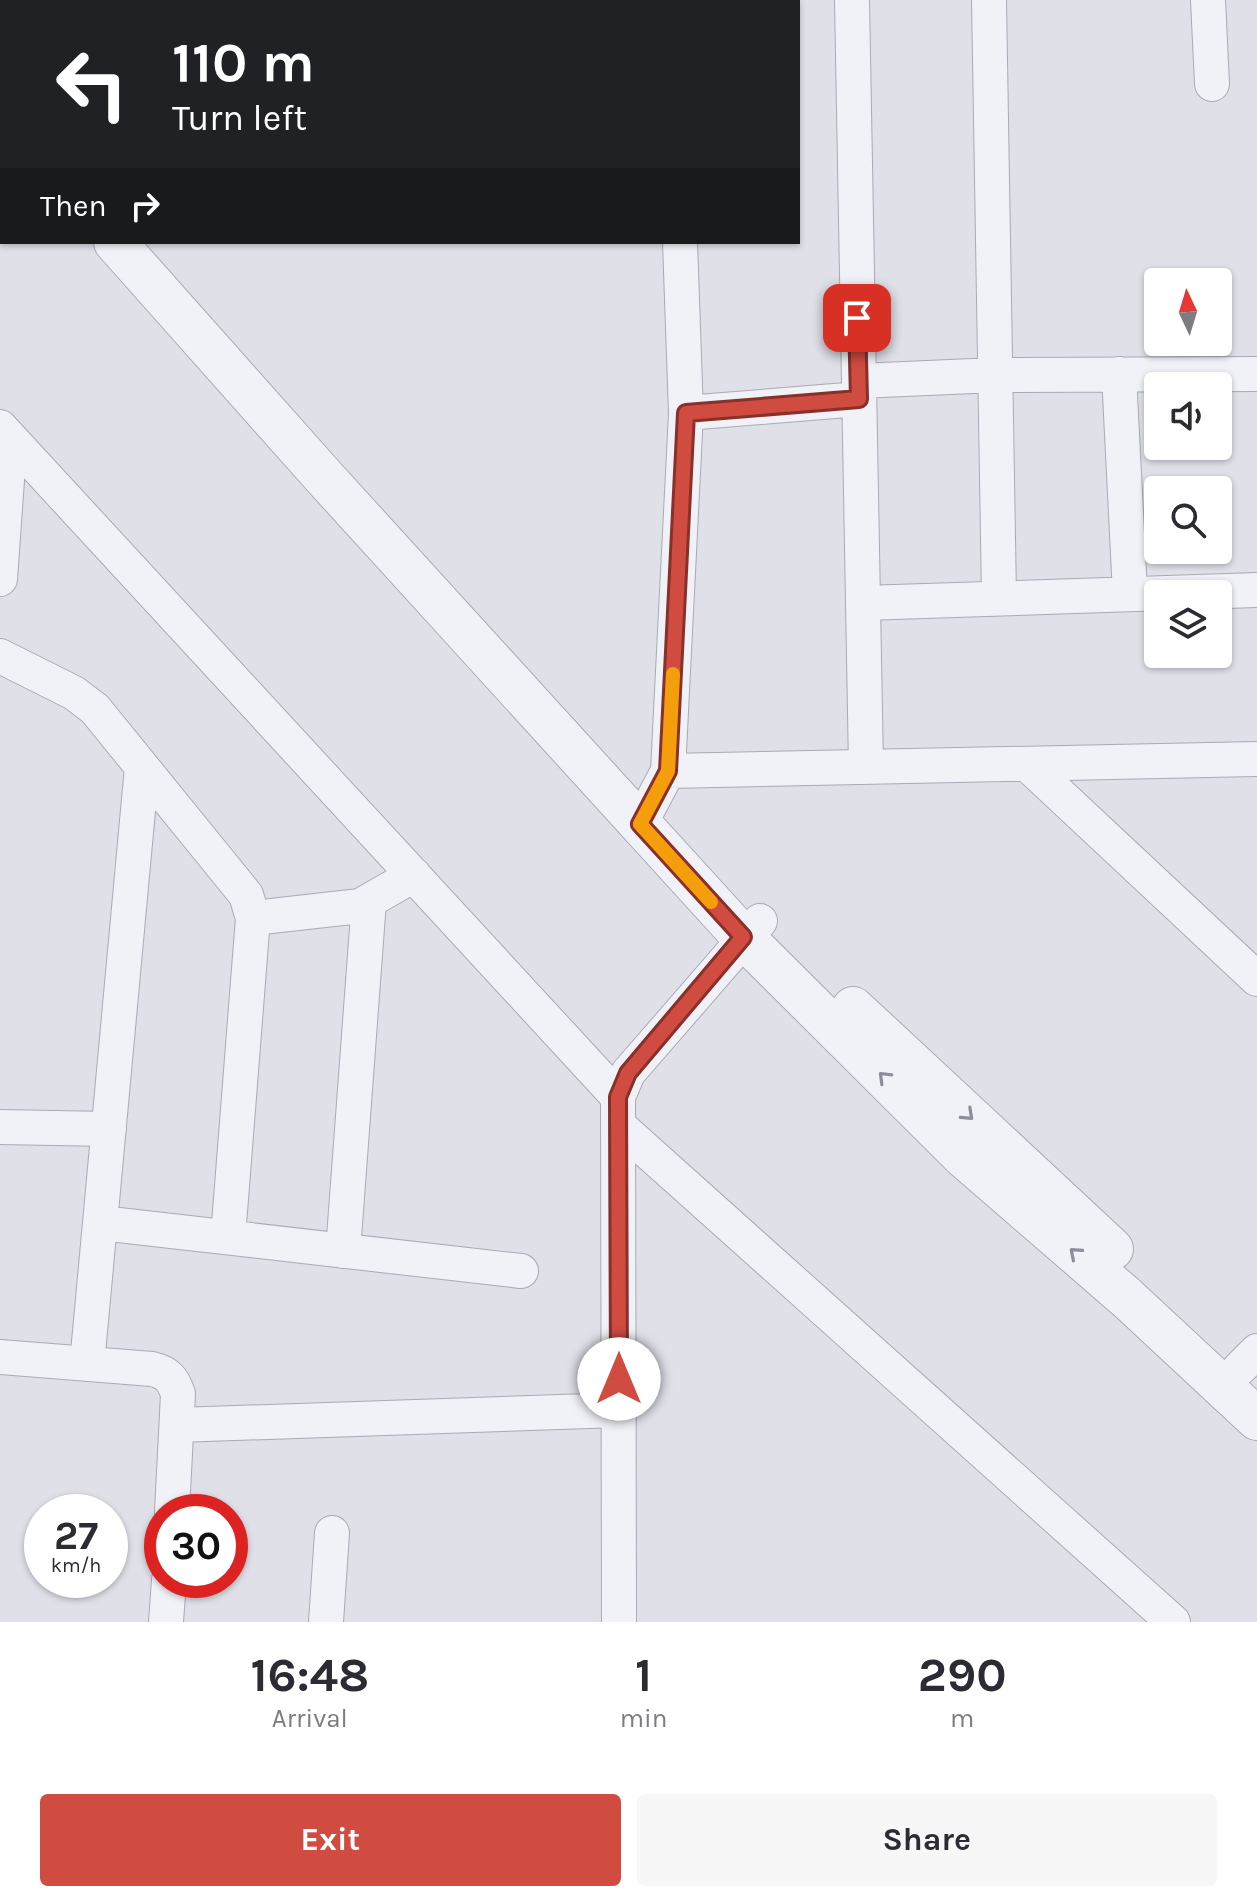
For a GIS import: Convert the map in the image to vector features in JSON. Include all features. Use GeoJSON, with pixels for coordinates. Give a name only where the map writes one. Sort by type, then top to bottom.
{"type":"FeatureCollection","features":[{"type":"Feature","properties":{"kind":"street"},"geometry":{"type":"LineString","coordinates":[[852,0],[866,767]]}},
{"type":"Feature","properties":{"kind":"street"},"geometry":{"type":"LineString","coordinates":[[989,0],[999,598]]}},
{"type":"Feature","properties":{"kind":"street"},"geometry":{"type":"LineString","coordinates":[[1208,0],[1212,84]]}},
{"type":"Feature","properties":{"kind":"street"},"geometry":{"type":"LineString","coordinates":[[117,244],[324,477],[653,799]]}},
{"type":"Feature","properties":{"kind":"street"},"geometry":{"type":"LineString","coordinates":[[151,244],[653,799],[752,929],[963,1156],[1127,1298],[1257,1419]]}},
{"type":"Feature","properties":{"kind":"street"},"geometry":{"type":"LineString","coordinates":[[653,799],[686,413],[680,244]]}},
{"type":"Feature","properties":{"kind":"street"},"geometry":{"type":"LineString","coordinates":[[1119,374],[1130,594]]}},
{"type":"Feature","properties":{"kind":"street"},"geometry":{"type":"LineString","coordinates":[[686,413],[996,375],[1257,374]]}},
{"type":"Feature","properties":{"kind":"street"},"geometry":{"type":"LineString","coordinates":[[0,579],[5,432]]}},
{"type":"Feature","properties":{"kind":"street"},"geometry":{"type":"LineString","coordinates":[[5,432],[414,875],[618,1111],[1173,1622]]}},
{"type":"Feature","properties":{"kind":"street"},"geometry":{"type":"LineString","coordinates":[[863,603],[1257,590]]}},
{"type":"Feature","properties":{"kind":"street"},"geometry":{"type":"LineString","coordinates":[[0,656],[95,709],[246,895],[253,918],[228,1237]]}},
{"type":"Feature","properties":{"kind":"street"},"geometry":{"type":"LineString","coordinates":[[653,799],[866,767],[1257,759]]}},
{"type":"Feature","properties":{"kind":"street"},"geometry":{"type":"LineString","coordinates":[[1027,764],[1257,979]]}},
{"type":"Feature","properties":{"kind":"street"},"geometry":{"type":"LineString","coordinates":[[87,1364],[142,767]]}},
{"type":"Feature","properties":{"kind":"street"},"geometry":{"type":"LineString","coordinates":[[253,918],[351,908],[414,875]]}},
{"type":"Feature","properties":{"kind":"street"},"geometry":{"type":"LineString","coordinates":[[343,1251],[369,901]]}},
{"type":"Feature","properties":{"kind":"street"},"geometry":{"type":"LineString","coordinates":[[619,1622],[618,1111],[628,1073],[752,929]]}},
{"type":"Feature","properties":{"kind":"street"},"geometry":{"type":"LineString","coordinates":[[752,929],[1251,1369]]}},
{"type":"Feature","properties":{"kind":"street"},"geometry":{"type":"LineString","coordinates":[[0,1127],[109,1129]]}},
{"type":"Feature","properties":{"kind":"street"},"geometry":{"type":"LineString","coordinates":[[101,1223],[521,1271]]}},
{"type":"Feature","properties":{"kind":"street"},"geometry":{"type":"LineString","coordinates":[[0,1357],[163,1372],[173,1380],[178,1394],[173,1494]]}},
{"type":"Feature","properties":{"kind":"street"},"geometry":{"type":"LineString","coordinates":[[177,1425],[619,1410]]}},
{"type":"Feature","properties":{"kind":"street"},"geometry":{"type":"LineString","coordinates":[[326,1622],[332,1533]]}},
{"type":"Feature","properties":{"kind":"street"},"geometry":{"type":"LineString","coordinates":[[166,1622],[168,1598]]}},
{"type":"Feature","properties":{"kind":"slow traffic"},"geometry":{"type":"LineString","coordinates":[[673,674],[668,771],[640,824],[711,902]]}},
{"type":"Feature","properties":{"kind":"route"},"geometry":{"type":"LineString","coordinates":[[619,1379],[618,1097],[628,1073],[743,937],[640,824],[668,771],[686,413],[859,399],[857,318]]}}]}
